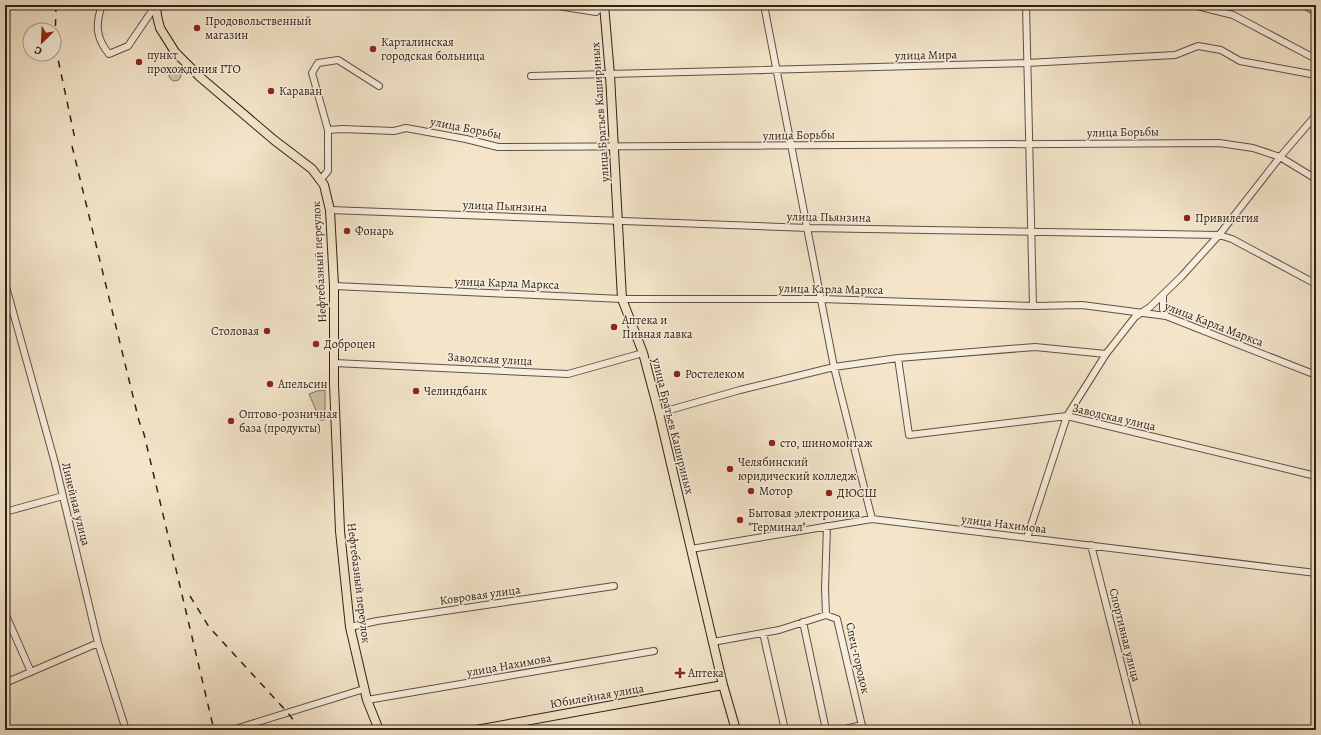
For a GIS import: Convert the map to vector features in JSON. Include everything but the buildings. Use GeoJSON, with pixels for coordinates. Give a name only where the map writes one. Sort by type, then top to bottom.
{"type":"FeatureCollection","features":[{"type":"Feature","properties":{"kind":"main road","name":"Нефтебазный переулок"},"geometry":{"type":"LineString","coordinates":[[156,5],[160,28],[175,52],[200,77],[274,140],[312,169],[324,185],[330,210],[334,286],[334,362],[340,531],[350,627],[367,700],[379,730]]}},
{"type":"Feature","properties":{"kind":"main road","name":"улица Братьев Кашириных"},"geometry":{"type":"LineString","coordinates":[[604,5],[610,75],[622,299],[643,353],[659,413],[723,685],[736,730]]}},
{"type":"Feature","properties":{"kind":"main road","name":"Юбилейная улица"},"geometry":{"type":"LineString","coordinates":[[476,730],[723,685]]}},
{"type":"Feature","properties":{"kind":"street"},"geometry":{"type":"LineString","coordinates":[[102,5],[97,19],[100,42],[109,54],[128,46],[156,5]]}},
{"type":"Feature","properties":{"kind":"street"},"geometry":{"type":"LineString","coordinates":[[552,5],[596,12],[604,5],[610,5]]}},
{"type":"Feature","properties":{"kind":"street"},"geometry":{"type":"LineString","coordinates":[[764,5],[834,367],[872,519]]}},
{"type":"Feature","properties":{"kind":"street"},"geometry":{"type":"LineString","coordinates":[[1026,5],[1033,306]]}},
{"type":"Feature","properties":{"kind":"street"},"geometry":{"type":"LineString","coordinates":[[1193,5],[1233,15],[1316,59]]}},
{"type":"Feature","properties":{"kind":"street"},"geometry":{"type":"LineString","coordinates":[[1304,5],[1316,12]]}},
{"type":"Feature","properties":{"kind":"street","name":"улица Мира"},"geometry":{"type":"LineString","coordinates":[[531,76],[1027,63],[1175,55],[1198,46],[1221,50],[1240,61],[1316,75]]}},
{"type":"Feature","properties":{"kind":"street"},"geometry":{"type":"LineString","coordinates":[[321,179],[328,171],[328,130],[312,73],[318,63],[338,60],[379,86]]}},
{"type":"Feature","properties":{"kind":"street"},"geometry":{"type":"LineString","coordinates":[[1027,538],[1067,416],[1106,354],[1141,312],[1162,295],[1219,235],[1280,157],[1316,115]]}},
{"type":"Feature","properties":{"kind":"street","name":"улица Борьбы"},"geometry":{"type":"LineString","coordinates":[[328,130],[342,129],[394,131],[406,128],[466,139],[498,147],[614,148],[1219,143],[1253,148],[1280,157],[1316,179]]}},
{"type":"Feature","properties":{"kind":"street","name":"улица Пьянзина"},"geometry":{"type":"LineString","coordinates":[[330,210],[808,228],[1219,235],[1232,239],[1316,284]]}},
{"type":"Feature","properties":{"kind":"street","name":"Линейная улица"},"geometry":{"type":"LineString","coordinates":[[5,283],[63,496],[98,643],[126,730]]}},
{"type":"Feature","properties":{"kind":"street","name":"улица Карла Маркса"},"geometry":{"type":"LineString","coordinates":[[334,286],[622,299],[821,300],[1033,306],[1082,305],[1166,316],[1316,375]]}},
{"type":"Feature","properties":{"kind":"street"},"geometry":{"type":"LineString","coordinates":[[1162,295],[1163,309],[1166,316]]}},
{"type":"Feature","properties":{"kind":"street"},"geometry":{"type":"LineString","coordinates":[[659,413],[740,390],[834,367],[898,358],[1035,347],[1106,354]]}},
{"type":"Feature","properties":{"kind":"street","name":"Заводская улица"},"geometry":{"type":"LineString","coordinates":[[334,362],[568,374],[643,353]]}},
{"type":"Feature","properties":{"kind":"street","name":"Заводская улица"},"geometry":{"type":"LineString","coordinates":[[898,358],[909,435],[1067,416],[1316,476]]}},
{"type":"Feature","properties":{"kind":"street"},"geometry":{"type":"LineString","coordinates":[[5,512],[63,496]]}},
{"type":"Feature","properties":{"kind":"street","name":"улица Нахимова"},"geometry":{"type":"LineString","coordinates":[[691,549],[872,519],[1316,573]]}},
{"type":"Feature","properties":{"kind":"street"},"geometry":{"type":"LineString","coordinates":[[713,642],[763,633],[826,614],[825,588],[827,526]]}},
{"type":"Feature","properties":{"kind":"street","name":"Спортивная улица"},"geometry":{"type":"LineString","coordinates":[[1092,546],[1138,730]]}},
{"type":"Feature","properties":{"kind":"street","name":"Ковровая улица"},"geometry":{"type":"LineString","coordinates":[[350,627],[377,621],[614,586]]}},
{"type":"Feature","properties":{"kind":"street"},"geometry":{"type":"LineString","coordinates":[[5,613],[31,672]]}},
{"type":"Feature","properties":{"kind":"street","name":"Спец-городок"},"geometry":{"type":"LineString","coordinates":[[826,614],[838,619],[863,728]]}},
{"type":"Feature","properties":{"kind":"street"},"geometry":{"type":"LineString","coordinates":[[803,622],[826,730]]}},
{"type":"Feature","properties":{"kind":"street"},"geometry":{"type":"LineString","coordinates":[[763,633],[785,730]]}},
{"type":"Feature","properties":{"kind":"street"},"geometry":{"type":"LineString","coordinates":[[5,683],[98,643]]}},
{"type":"Feature","properties":{"kind":"street","name":"улица Нахимова"},"geometry":{"type":"LineString","coordinates":[[367,700],[654,651]]}},
{"type":"Feature","properties":{"kind":"street"},"geometry":{"type":"LineString","coordinates":[[232,730],[364,689]]}},
{"type":"Feature","properties":{"kind":"street"},"geometry":{"type":"LineString","coordinates":[[841,730],[863,728]]}},
{"type":"Feature","properties":{"kind":"shaded area"},"geometry":{"type":"Polygon","coordinates":[[[175,69],[179,71],[181,75],[179,79],[175,81],[171,79],[169,75],[171,71],[175,69]]]}},
{"type":"Feature","properties":{"kind":"shaded area"},"geometry":{"type":"Polygon","coordinates":[[[325,390],[325,420],[320,420],[309,394],[325,390]]]}},
{"type":"Feature","properties":{"kind":"railway"},"geometry":{"type":"LineString","coordinates":[[5,14],[9,5]]}},
{"type":"Feature","properties":{"kind":"railway"},"geometry":{"type":"LineString","coordinates":[[56,5],[55,45],[75,139]]}},
{"type":"Feature","properties":{"kind":"railway"},"geometry":{"type":"LineString","coordinates":[[72,146],[139,421],[144,434],[214,730]]}},
{"type":"Feature","properties":{"kind":"railway"},"geometry":{"type":"LineString","coordinates":[[190,596],[209,627],[288,713],[301,730]]}},
{"type":"Feature","properties":{"kind":"place","name":"Продовольственный магазин"},"geometry":{"type":"Point","coordinates":[197,28]}},
{"type":"Feature","properties":{"kind":"place","name":"Карталинская городская больница"},"geometry":{"type":"Point","coordinates":[373,49]}},
{"type":"Feature","properties":{"kind":"place","name":"пункт прохождения ГТО"},"geometry":{"type":"Point","coordinates":[139,62]}},
{"type":"Feature","properties":{"kind":"place","name":"Караван"},"geometry":{"type":"Point","coordinates":[271,91]}},
{"type":"Feature","properties":{"kind":"place","name":"Привилегия"},"geometry":{"type":"Point","coordinates":[1187,218]}},
{"type":"Feature","properties":{"kind":"place","name":"Фонарь"},"geometry":{"type":"Point","coordinates":[347,231]}},
{"type":"Feature","properties":{"kind":"place","name":"Аптека и Пивная лавка"},"geometry":{"type":"Point","coordinates":[614,327]}},
{"type":"Feature","properties":{"kind":"place","name":"Столовая"},"geometry":{"type":"Point","coordinates":[267,331]}},
{"type":"Feature","properties":{"kind":"place","name":"Доброцен"},"geometry":{"type":"Point","coordinates":[316,344]}},
{"type":"Feature","properties":{"kind":"place","name":"Ростелеком"},"geometry":{"type":"Point","coordinates":[677,374]}},
{"type":"Feature","properties":{"kind":"place","name":"Апельсин"},"geometry":{"type":"Point","coordinates":[270,384]}},
{"type":"Feature","properties":{"kind":"place","name":"Челиндбанк"},"geometry":{"type":"Point","coordinates":[416,391]}},
{"type":"Feature","properties":{"kind":"place","name":"Оптово-розничная база (продукты)"},"geometry":{"type":"Point","coordinates":[231,421]}},
{"type":"Feature","properties":{"kind":"place","name":"сто, шиномонтаж"},"geometry":{"type":"Point","coordinates":[772,443]}},
{"type":"Feature","properties":{"kind":"place","name":"Челябинский юридический колледж"},"geometry":{"type":"Point","coordinates":[730,469]}},
{"type":"Feature","properties":{"kind":"place","name":"Мотор"},"geometry":{"type":"Point","coordinates":[751,491]}},
{"type":"Feature","properties":{"kind":"place","name":"ДЮСШ"},"geometry":{"type":"Point","coordinates":[829,493]}},
{"type":"Feature","properties":{"kind":"place","name":"Бытовая электроника \"Терминал\""},"geometry":{"type":"Point","coordinates":[740,520]}},
{"type":"Feature","properties":{"kind":"place","name":"Аптека"},"geometry":{"type":"Point","coordinates":[680,673]}}]}
